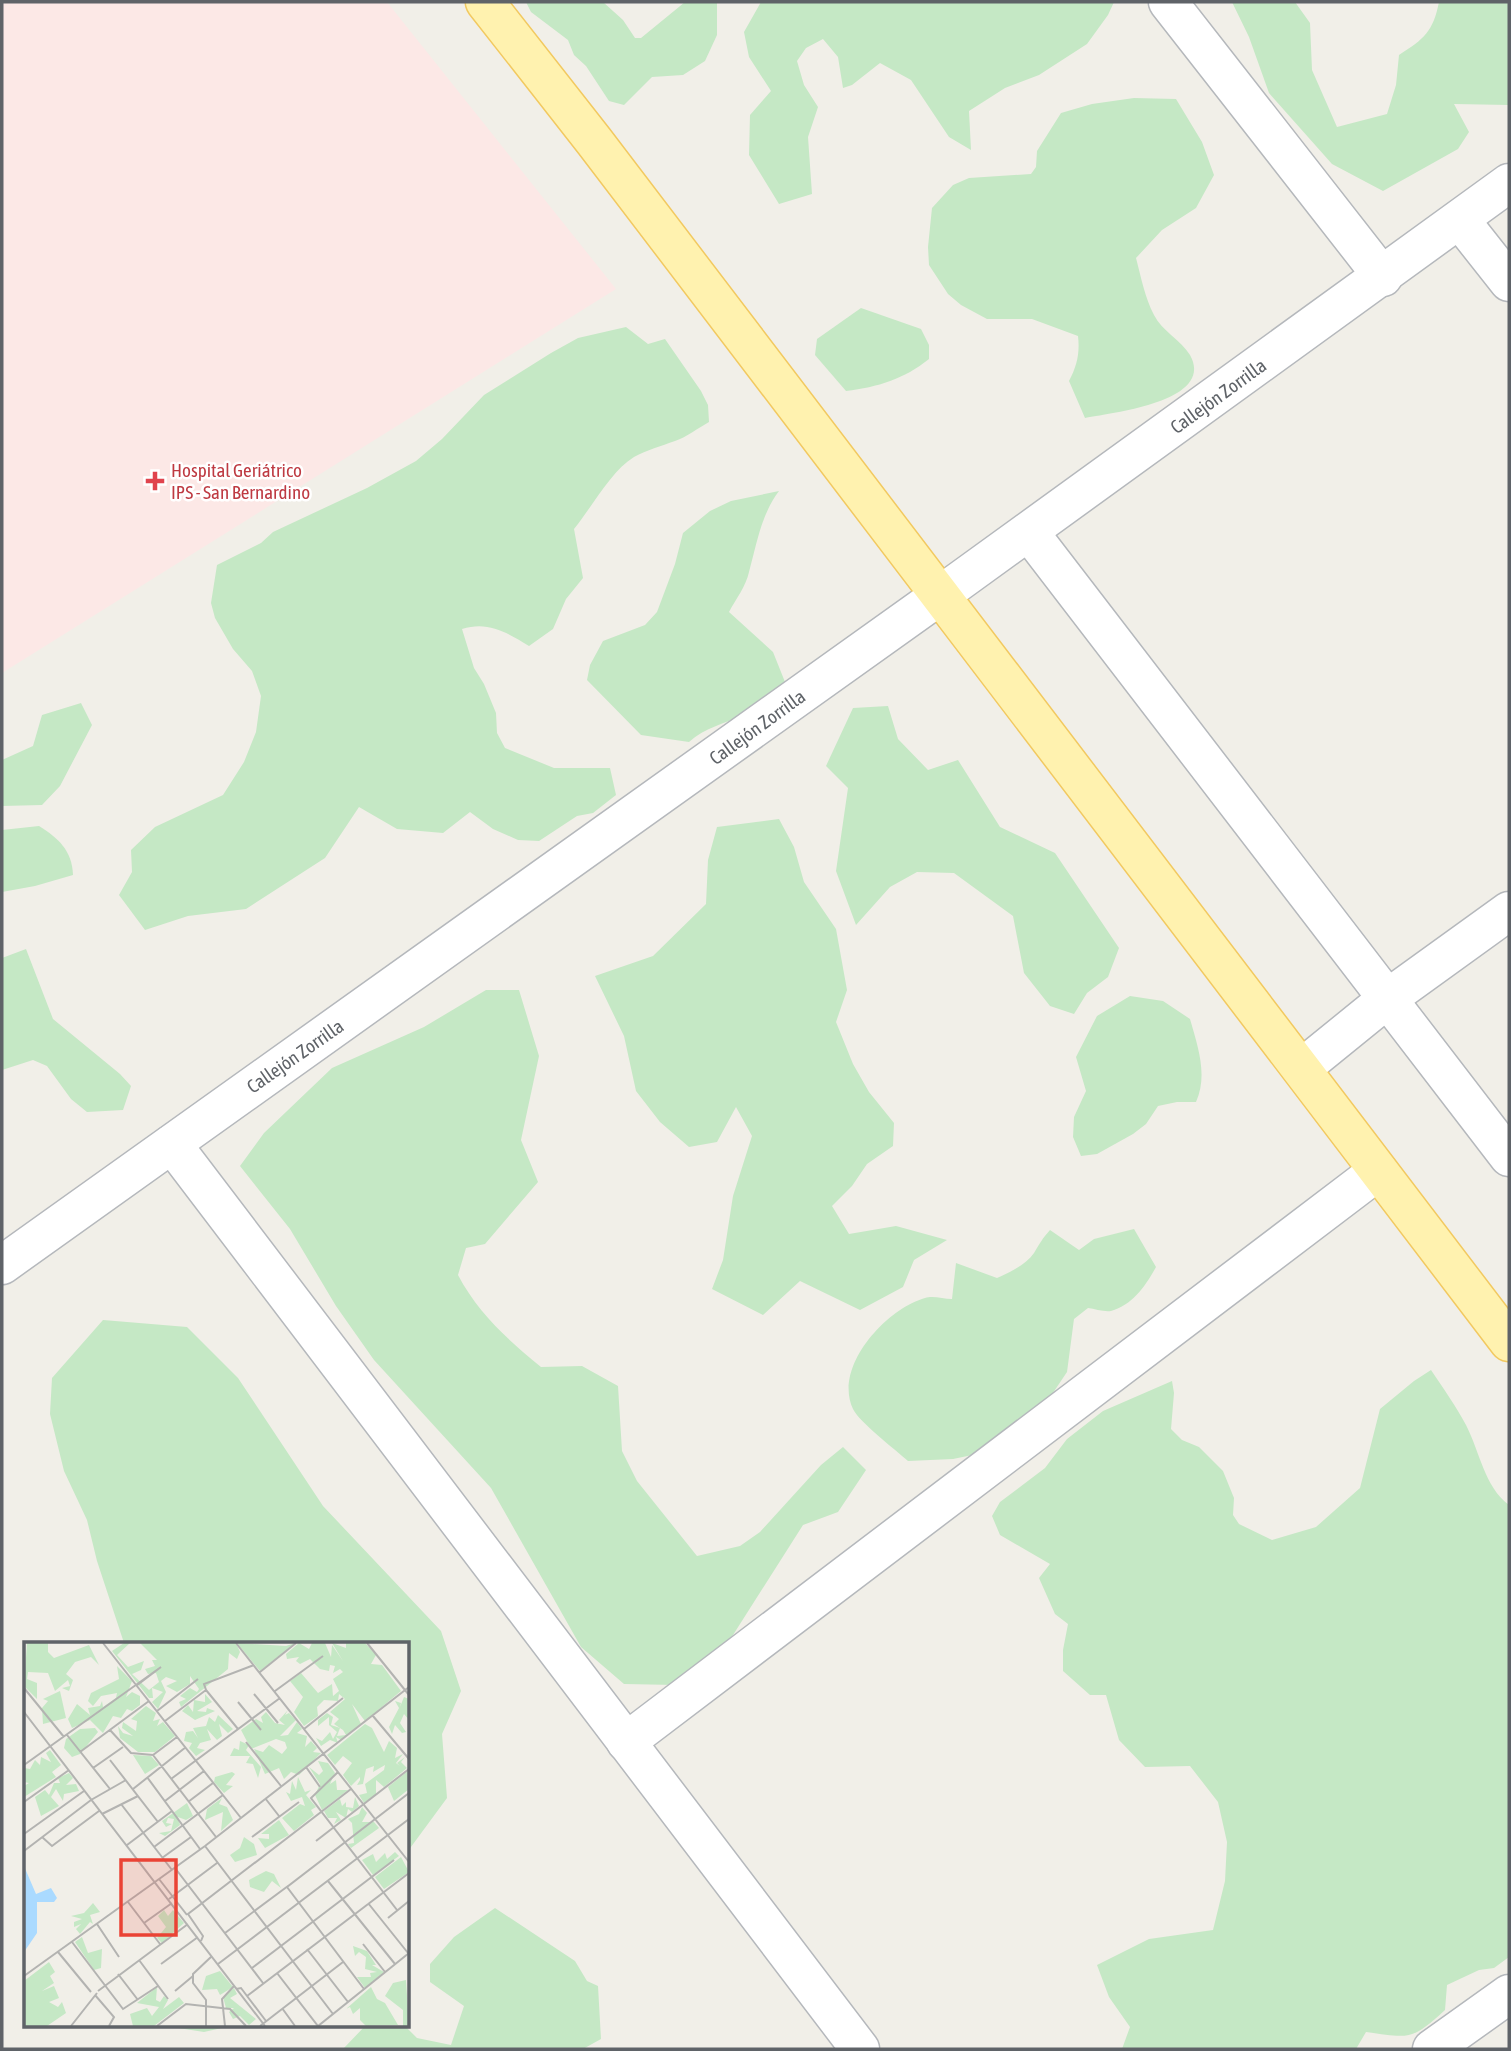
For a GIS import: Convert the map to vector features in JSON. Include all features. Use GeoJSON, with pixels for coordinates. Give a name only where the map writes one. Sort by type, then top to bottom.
{"type":"FeatureCollection","features":[{"type":"Feature","properties":{"kind":"main road"},"geometry":{"type":"LineString","coordinates":[[485,2],[611,163],[1509,1342]]}},
{"type":"Feature","properties":{"kind":"street"},"geometry":{"type":"LineString","coordinates":[[1168,2],[1383,276]]}},
{"type":"Feature","properties":{"kind":"street","name":"Callejón Zorrilla"},"geometry":{"type":"LineString","coordinates":[[2,1265],[1029,532],[1509,183]]}},
{"type":"Feature","properties":{"kind":"street"},"geometry":{"type":"LineString","coordinates":[[1460,220],[1509,282]]}},
{"type":"Feature","properties":{"kind":"street"},"geometry":{"type":"LineString","coordinates":[[1029,532],[1509,1157]]}},
{"type":"Feature","properties":{"kind":"street"},"geometry":{"type":"LineString","coordinates":[[1302,1068],[1387,999],[1509,911]]}},
{"type":"Feature","properties":{"kind":"street"},"geometry":{"type":"LineString","coordinates":[[172,1144],[860,2049]]}},
{"type":"Feature","properties":{"kind":"street"},"geometry":{"type":"LineString","coordinates":[[626,1742],[1378,1171]]}},
{"type":"Feature","properties":{"kind":"street"},"geometry":{"type":"LineString","coordinates":[[1432,2049],[1509,1994]]}},
{"type":"Feature","properties":{"kind":"shaded area","name":"Hospital Geriátrico IPS - San Bernardino"},"geometry":{"type":"Polygon","coordinates":[[[2,2],[387,2],[616,289],[2,673],[2,2]]]}},
{"type":"Feature","properties":{"kind":"green space"},"geometry":{"type":"Polygon","coordinates":[[[526,2],[603,2],[623,20],[635,38],[641,38],[685,2],[717,2],[717,35],[705,61],[683,75],[652,77],[624,105],[609,101],[586,66],[574,55],[568,40],[531,12],[526,2]]]}},
{"type":"Feature","properties":{"kind":"green space"},"geometry":{"type":"Polygon","coordinates":[[[761,2],[1114,2],[1087,44],[1039,75],[1005,88],[969,111],[971,150],[949,137],[911,80],[880,63],[852,85],[843,88],[838,57],[823,39],[806,48],[797,61],[804,85],[818,107],[808,137],[812,194],[779,204],[749,155],[750,115],[771,91],[749,57],[744,32],[761,2]]]}},
{"type":"Feature","properties":{"kind":"green space"},"geometry":{"type":"Polygon","coordinates":[[[1232,2],[1295,2],[1310,23],[1312,70],[1337,127],[1387,114],[1396,85],[1399,55],[1426,34],[1434,21],[1439,2],[1509,2],[1509,105],[1454,104],[1469,132],[1458,149],[1383,191],[1332,164],[1269,93],[1249,37],[1232,2]]]}},
{"type":"Feature","properties":{"kind":"green space"},"geometry":{"type":"Polygon","coordinates":[[[1134,98],[1176,99],[1202,142],[1214,175],[1196,208],[1162,230],[1136,258],[1154,315],[1190,355],[1194,371],[1188,384],[1175,394],[1157,402],[1085,418],[1069,381],[1077,359],[1078,336],[1032,319],[987,319],[961,305],[948,294],[929,265],[932,208],[953,185],[969,178],[1031,174],[1036,167],[1037,151],[1061,113],[1092,104],[1134,98]]]}},
{"type":"Feature","properties":{"kind":"green space"},"geometry":{"type":"Polygon","coordinates":[[[861,308],[921,329],[929,345],[929,359],[890,381],[846,391],[815,355],[817,339],[861,308]]]}},
{"type":"Feature","properties":{"kind":"green space"},"geometry":{"type":"Polygon","coordinates":[[[626,327],[648,344],[665,339],[701,391],[708,405],[709,422],[679,439],[634,457],[617,471],[602,490],[574,529],[583,578],[566,599],[553,629],[529,646],[505,632],[489,627],[462,629],[474,668],[496,713],[497,733],[505,748],[554,768],[610,768],[616,795],[593,813],[577,816],[539,841],[518,840],[493,829],[470,812],[443,833],[397,829],[359,807],[325,858],[246,909],[188,916],[145,930],[119,895],[132,872],[131,850],[155,827],[223,795],[244,762],[256,732],[261,696],[252,671],[233,649],[215,618],[211,603],[217,565],[261,543],[273,532],[367,488],[416,461],[442,439],[484,395],[551,353],[578,338],[626,327]]]}},
{"type":"Feature","properties":{"kind":"green space"},"geometry":{"type":"Polygon","coordinates":[[[779,491],[764,520],[746,582],[729,612],[773,652],[785,682],[750,711],[708,729],[689,742],[641,735],[587,680],[590,665],[603,641],[645,625],[657,612],[683,533],[710,511],[731,501],[779,491]]]}},
{"type":"Feature","properties":{"kind":"green space"},"geometry":{"type":"Polygon","coordinates":[[[81,703],[92,725],[60,786],[42,805],[2,806],[2,760],[33,746],[42,715],[81,703]]]}},
{"type":"Feature","properties":{"kind":"green space"},"geometry":{"type":"Polygon","coordinates":[[[888,706],[898,739],[928,770],[958,760],[1000,827],[1055,853],[1119,948],[1108,977],[1087,993],[1074,1014],[1050,1006],[1024,973],[1013,916],[954,873],[917,872],[890,887],[856,925],[836,871],[848,788],[826,766],[853,708],[888,706]]]}},
{"type":"Feature","properties":{"kind":"green space"},"geometry":{"type":"Polygon","coordinates":[[[779,819],[794,847],[804,882],[836,929],[847,990],[836,1022],[853,1064],[869,1092],[894,1123],[893,1146],[867,1164],[852,1186],[832,1206],[849,1234],[896,1226],[947,1240],[914,1260],[903,1287],[860,1310],[800,1281],[763,1315],[712,1289],[723,1260],[733,1196],[752,1136],[736,1107],[717,1142],[689,1147],[660,1122],[636,1091],[624,1036],[595,976],[653,956],[706,904],[708,860],[717,827],[779,819]]]}},
{"type":"Feature","properties":{"kind":"green space"},"geometry":{"type":"Polygon","coordinates":[[[39,826],[63,846],[70,858],[73,875],[2,892],[2,830],[39,826]]]}},
{"type":"Feature","properties":{"kind":"green space"},"geometry":{"type":"Polygon","coordinates":[[[26,949],[53,1019],[131,1086],[123,1110],[87,1112],[71,1099],[47,1066],[33,1060],[2,1070],[2,958],[26,949]]]}},
{"type":"Feature","properties":{"kind":"green space"},"geometry":{"type":"Polygon","coordinates":[[[486,990],[519,990],[539,1056],[521,1140],[538,1182],[485,1244],[466,1248],[458,1275],[484,1314],[541,1367],[582,1366],[618,1386],[622,1451],[637,1481],[697,1556],[740,1546],[760,1532],[821,1465],[843,1447],[866,1470],[838,1512],[803,1525],[733,1635],[702,1667],[676,1685],[624,1684],[581,1647],[491,1488],[374,1360],[336,1306],[290,1229],[240,1166],[264,1133],[332,1068],[424,1027],[486,990]]]}},
{"type":"Feature","properties":{"kind":"green space"},"geometry":{"type":"Polygon","coordinates":[[[1130,996],[1163,1001],[1190,1019],[1201,1061],[1200,1092],[1196,1102],[1158,1106],[1146,1124],[1133,1134],[1097,1154],[1081,1156],[1073,1137],[1074,1117],[1086,1091],[1076,1057],[1097,1016],[1130,996]]]}},
{"type":"Feature","properties":{"kind":"green space"},"geometry":{"type":"Polygon","coordinates":[[[1134,1229],[1156,1267],[1143,1287],[1126,1304],[1111,1311],[1088,1308],[1074,1319],[1067,1372],[1028,1430],[982,1453],[953,1459],[908,1461],[870,1428],[853,1409],[849,1393],[850,1375],[867,1342],[894,1314],[910,1304],[928,1297],[952,1299],[956,1263],[997,1278],[1027,1261],[1050,1230],[1079,1250],[1094,1239],[1134,1229]]]}},
{"type":"Feature","properties":{"kind":"green space"},"geometry":{"type":"Polygon","coordinates":[[[103,1320],[187,1327],[238,1378],[323,1506],[441,1631],[461,1691],[442,1734],[447,1798],[410,1848],[410,1642],[124,1642],[97,1561],[87,1520],[64,1471],[50,1414],[52,1378],[103,1320]]]}},
{"type":"Feature","properties":{"kind":"green space"},"geometry":{"type":"Polygon","coordinates":[[[1431,1370],[1466,1425],[1488,1478],[1509,1505],[1509,1957],[1494,1968],[1479,1970],[1447,1985],[1445,2010],[1417,2032],[1401,2036],[1366,2032],[1356,2049],[1122,2049],[1130,2027],[1109,1997],[1097,1965],[1149,1939],[1213,1930],[1225,1881],[1227,1842],[1218,1802],[1190,1766],[1145,1767],[1119,1740],[1106,1695],[1090,1695],[1063,1671],[1063,1650],[1068,1624],[1055,1614],[1039,1578],[1050,1564],[1000,1535],[992,1516],[1000,1502],[1045,1468],[1067,1439],[1103,1411],[1172,1381],[1174,1393],[1171,1429],[1182,1440],[1199,1447],[1223,1471],[1234,1498],[1233,1515],[1239,1524],[1272,1540],[1316,1527],[1360,1488],[1380,1409],[1431,1370]]]}},
{"type":"Feature","properties":{"kind":"green space"},"geometry":{"type":"Polygon","coordinates":[[[495,1908],[575,1961],[587,1981],[598,1986],[601,2039],[583,2049],[343,2049],[365,2026],[405,2026],[417,2038],[451,2045],[464,2006],[430,1982],[430,1964],[454,1937],[495,1908]]]}},
{"type":"Feature","properties":{"kind":"green space"},"geometry":{"type":"Polygon","coordinates":[[[165,2026],[231,2026],[204,2032],[165,2026]]]}},
{"type":"Feature","properties":{"kind":"place","name":"Hospital Geriátrico IPS - San Bernardino"},"geometry":{"type":"Point","coordinates":[155,481]}}]}
